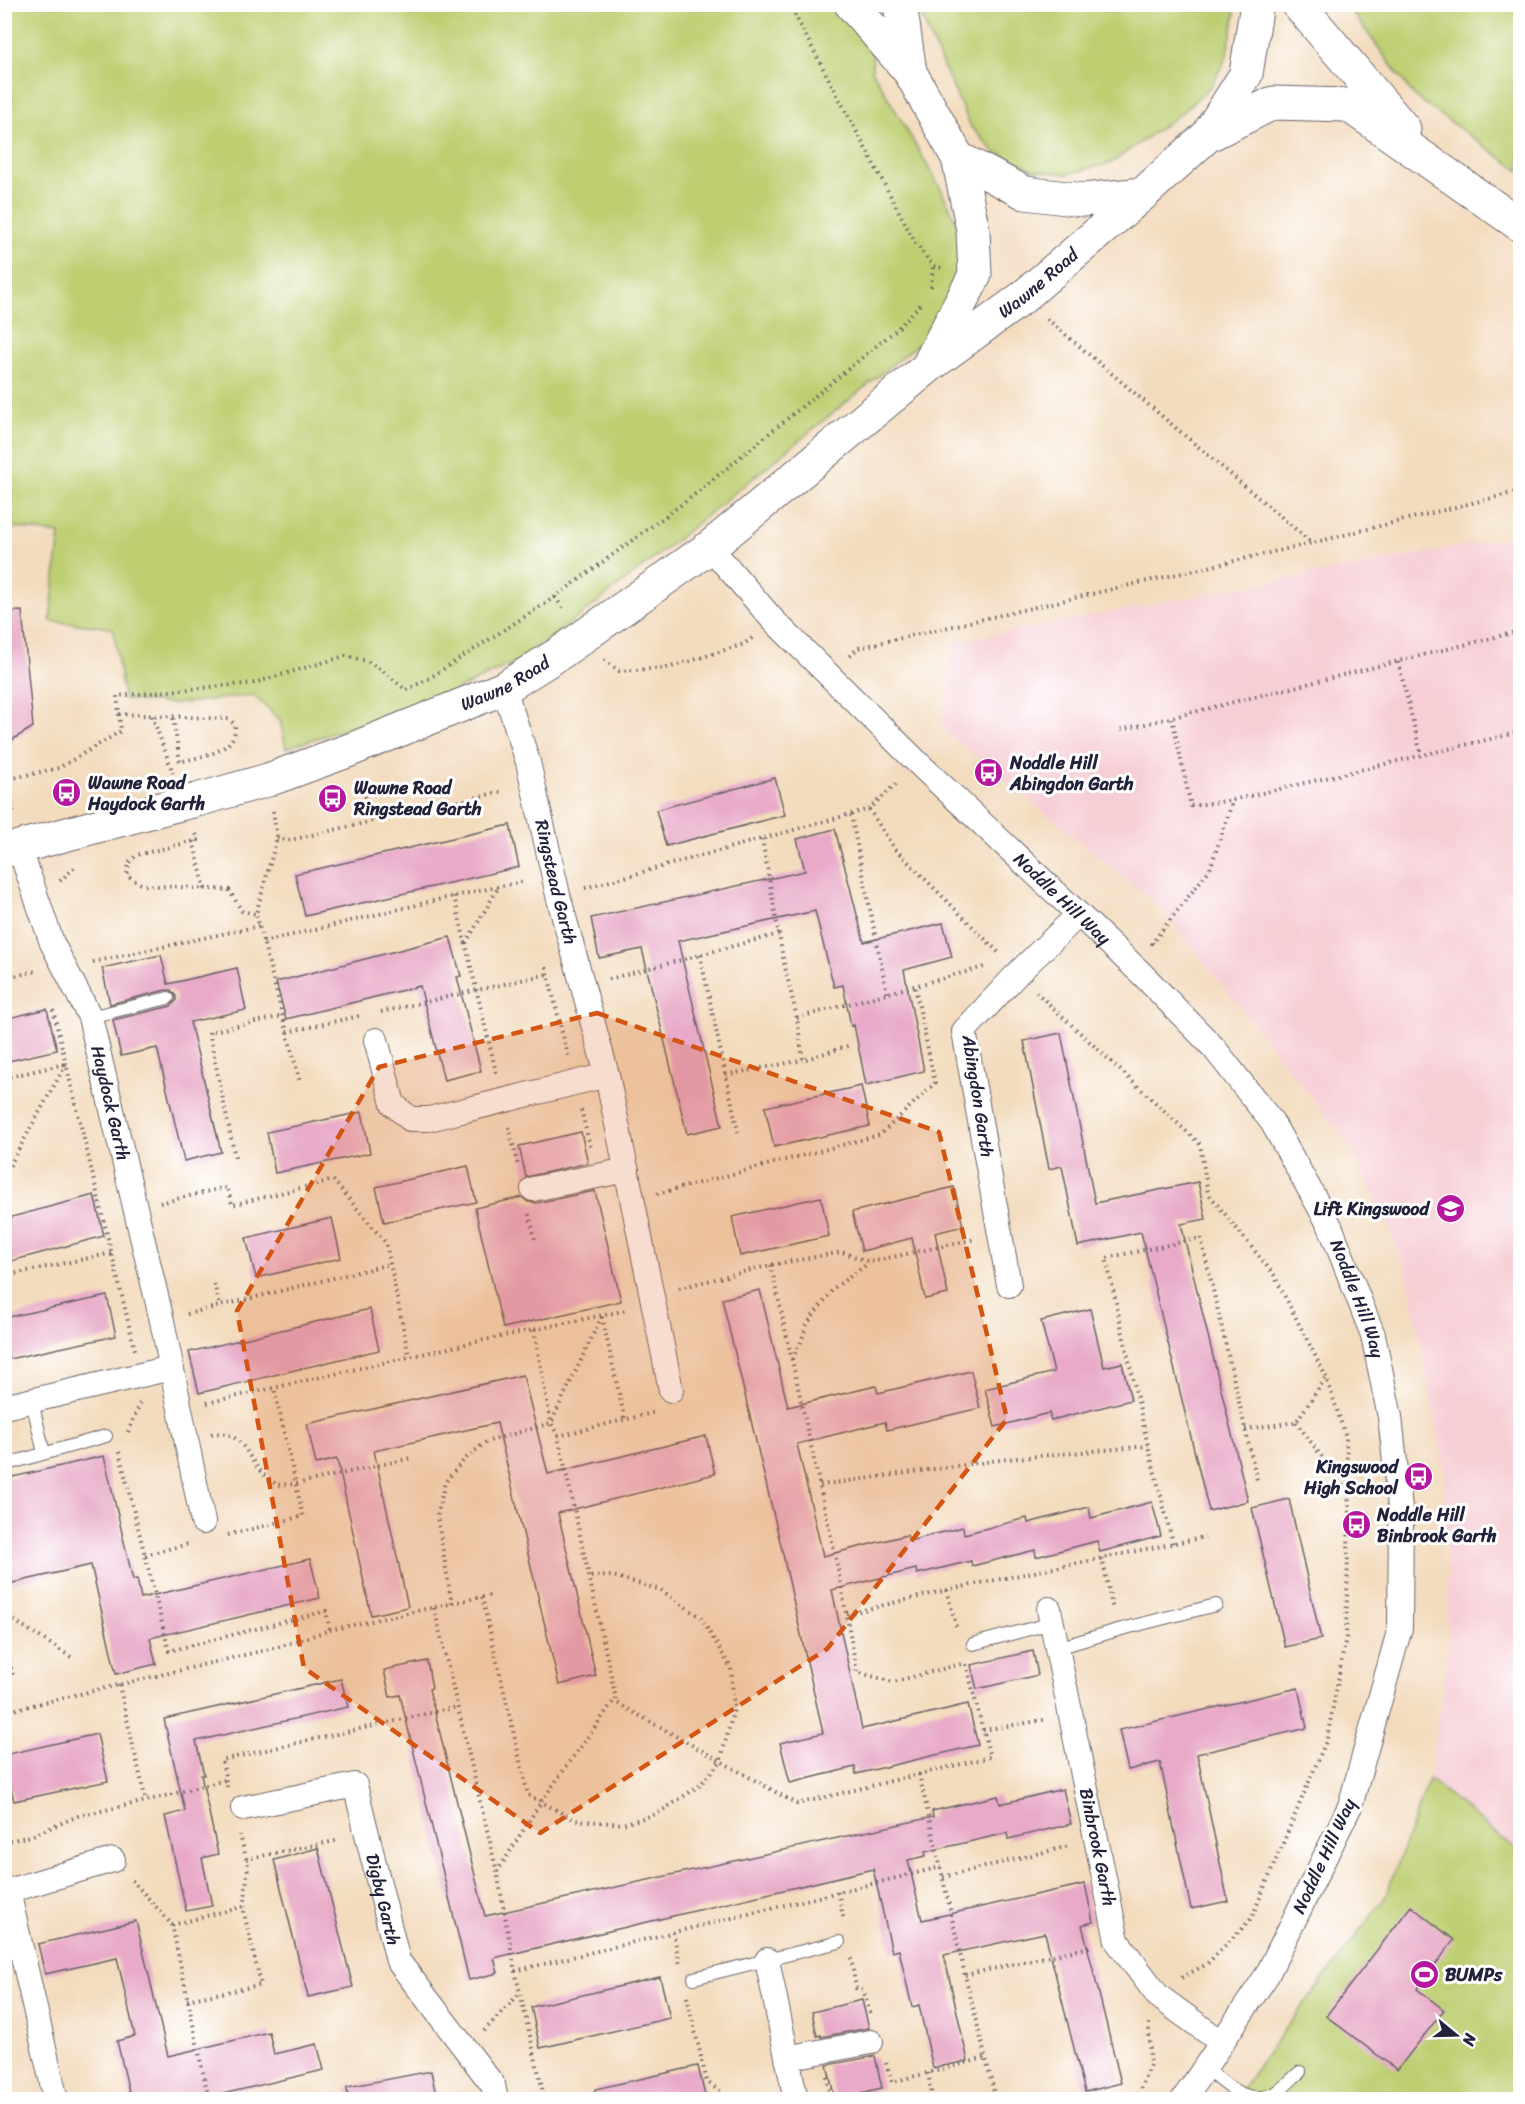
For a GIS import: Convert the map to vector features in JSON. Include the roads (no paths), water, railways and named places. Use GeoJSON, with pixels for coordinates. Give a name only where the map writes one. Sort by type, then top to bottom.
{"type":"FeatureCollection","features":[{"type":"Feature","properties":{"kind":"street"},"geometry":{"type":"LineString","coordinates":[[851,4],[910,72]]}},
{"type":"Feature","properties":{"kind":"street"},"geometry":{"type":"LineString","coordinates":[[900,4],[910,72]]}},
{"type":"Feature","properties":{"kind":"street"},"geometry":{"type":"LineString","coordinates":[[1206,136],[1246,74],[1255,4]]}},
{"type":"Feature","properties":{"kind":"street"},"geometry":{"type":"LineString","coordinates":[[1298,4],[1430,160]]}},
{"type":"Feature","properties":{"kind":"street","name":"Wawne Road"},"geometry":{"type":"LineString","coordinates":[[910,72],[958,158],[973,230],[975,275],[928,367]]}},
{"type":"Feature","properties":{"kind":"street"},"geometry":{"type":"LineString","coordinates":[[1206,136],[1273,103],[1348,105],[1521,225]]}},
{"type":"Feature","properties":{"kind":"street","name":"Wawne Road"},"geometry":{"type":"LineString","coordinates":[[12,849],[268,780],[350,750],[504,688],[560,653],[710,547],[928,367],[1022,298],[1143,194],[1206,136]]}},
{"type":"Feature","properties":{"kind":"street"},"geometry":{"type":"LineString","coordinates":[[958,158],[1025,193],[1083,200],[1143,194]]}},
{"type":"Feature","properties":{"kind":"street","name":"Noddle Hill Way"},"geometry":{"type":"LineString","coordinates":[[710,547],[773,620],[918,763],[1142,974],[1214,1048],[1272,1122],[1330,1226],[1373,1335],[1390,1417],[1401,1517],[1400,1628],[1350,1806],[1267,1975],[1183,2100]]}},
{"type":"Feature","properties":{"kind":"street","name":"Ringstead Garth"},"geometry":{"type":"LineString","coordinates":[[504,688],[528,762],[556,885],[607,1075],[671,1389]]}},
{"type":"Feature","properties":{"kind":"street","name":"Haydock Garth"},"geometry":{"type":"LineString","coordinates":[[12,849],[52,943],[90,1017],[162,1321],[203,1522]]}},
{"type":"Feature","properties":{"kind":"street","name":"Abingdon Garth"},"geometry":{"type":"LineString","coordinates":[[1009,1285],[964,1031],[1011,967],[1078,915]]}},
{"type":"Feature","properties":{"kind":"street"},"geometry":{"type":"LineString","coordinates":[[376,1040],[393,1104],[410,1119],[429,1119],[607,1075]]}},
{"type":"Feature","properties":{"kind":"street"},"geometry":{"type":"LineString","coordinates":[[531,1200],[627,1170]]}},
{"type":"Feature","properties":{"kind":"street"},"geometry":{"type":"LineString","coordinates":[[4,1407],[171,1368]]}},
{"type":"Feature","properties":{"kind":"street","name":"Binbrook Garth"},"geometry":{"type":"LineString","coordinates":[[1051,1616],[1117,1941],[1161,1999],[1221,2042]]}},
{"type":"Feature","properties":{"kind":"street","name":"Digby Garth"},"geometry":{"type":"LineString","coordinates":[[237,1809],[355,1785],[398,1961],[493,2085],[496,2100]]}},
{"type":"Feature","properties":{"kind":"street"},"geometry":{"type":"LineString","coordinates":[[56,2100],[8,1891],[113,1860]]}},
{"type":"Feature","properties":{"kind":"street"},"geometry":{"type":"LineString","coordinates":[[767,1960],[796,2100]]}},
{"type":"Feature","properties":{"kind":"street"},"geometry":{"type":"LineString","coordinates":[[787,2058],[872,2031]]}},
{"type":"Feature","properties":{"kind":"lane"},"geometry":{"type":"LineString","coordinates":[[90,1017],[168,998]]}},
{"type":"Feature","properties":{"kind":"lane"},"geometry":{"type":"LineString","coordinates":[[32,1401],[45,1453]]}},
{"type":"Feature","properties":{"kind":"lane"},"geometry":{"type":"LineString","coordinates":[[4,1465],[111,1438]]}},
{"type":"Feature","properties":{"kind":"lane"},"geometry":{"type":"LineString","coordinates":[[1057,1648],[1216,1605]]}},
{"type":"Feature","properties":{"kind":"lane"},"geometry":{"type":"LineString","coordinates":[[968,1648],[1051,1616]]}},
{"type":"Feature","properties":{"kind":"lane"},"geometry":{"type":"LineString","coordinates":[[694,1978],[845,1941]]}},
{"type":"Feature","properties":{"kind":"lane"},"geometry":{"type":"LineString","coordinates":[[1206,2067],[1224,2085],[1250,2097],[1272,2095],[1300,2072]]}},
{"type":"Feature","properties":{"kind":"place","name":"Noddle Hill Abingdon Garth"},"geometry":{"type":"Point","coordinates":[989,773]}},
{"type":"Feature","properties":{"kind":"place","name":"Wawne Road Haydock Garth"},"geometry":{"type":"Point","coordinates":[67,793]}},
{"type":"Feature","properties":{"kind":"place","name":"Wawne Road Ringstead Garth"},"geometry":{"type":"Point","coordinates":[333,798]}},
{"type":"Feature","properties":{"kind":"place","name":"Lift Kingswood"},"geometry":{"type":"Point","coordinates":[1450,1209]}},
{"type":"Feature","properties":{"kind":"place","name":"Kingswood High School"},"geometry":{"type":"Point","coordinates":[1419,1477]}},
{"type":"Feature","properties":{"kind":"place","name":"Noddle Hill Binbrook Garth"},"geometry":{"type":"Point","coordinates":[1356,1525]}},
{"type":"Feature","properties":{"kind":"place","name":"BUMPs"},"geometry":{"type":"Point","coordinates":[1424,1975]}}]}
